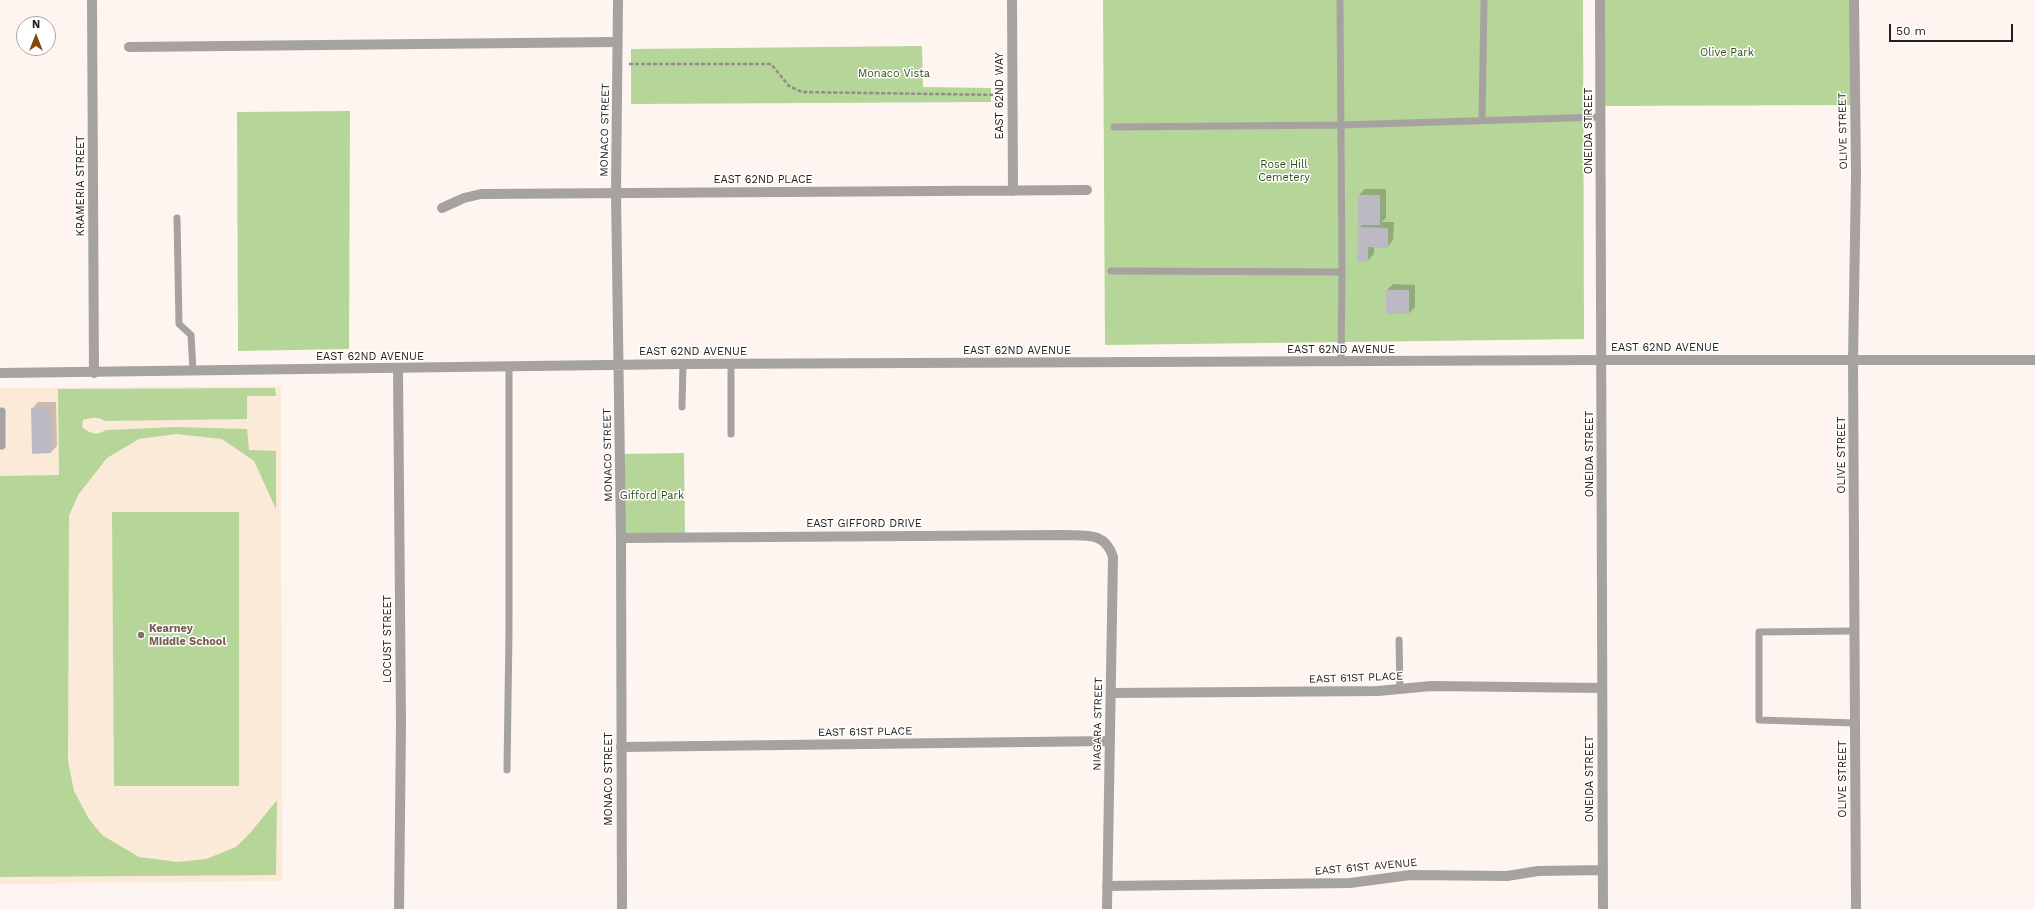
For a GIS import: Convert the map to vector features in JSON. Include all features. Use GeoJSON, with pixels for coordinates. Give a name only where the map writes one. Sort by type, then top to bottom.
{"type":"FeatureCollection","features":[{"type":"Feature","properties":{"kind":"street","name":"KRAMERIA STREET"},"geometry":{"type":"LineString","coordinates":[[92,0],[94,373]]}},
{"type":"Feature","properties":{"kind":"street","name":"MONACO STREET"},"geometry":{"type":"LineString","coordinates":[[618,0],[616,193],[621,538],[622,909]]}},
{"type":"Feature","properties":{"kind":"street","name":"EAST 62ND WAY"},"geometry":{"type":"LineString","coordinates":[[1012,0],[1011,95],[1013,191]]}},
{"type":"Feature","properties":{"kind":"street","name":"ONEIDA STREET"},"geometry":{"type":"LineString","coordinates":[[1600,0],[1603,909]]}},
{"type":"Feature","properties":{"kind":"street","name":"OLIVE STREET"},"geometry":{"type":"LineString","coordinates":[[1854,0],[1856,174],[1854,361],[1856,909]]}},
{"type":"Feature","properties":{"kind":"street"},"geometry":{"type":"LineString","coordinates":[[129,47],[617,42]]}},
{"type":"Feature","properties":{"kind":"street","name":"EAST 62ND PLACE"},"geometry":{"type":"LineString","coordinates":[[442,208],[464,198],[481,194],[1087,190]]}},
{"type":"Feature","properties":{"kind":"street","name":"EAST 62ND AVENUE"},"geometry":{"type":"LineString","coordinates":[[0,373],[398,369],[683,364],[1602,360],[2035,360]]}},
{"type":"Feature","properties":{"kind":"street","name":"LOCUST STREET"},"geometry":{"type":"LineString","coordinates":[[398,369],[401,724],[399,909]]}},
{"type":"Feature","properties":{"kind":"street","name":"EAST GIFFORD DRIVE"},"geometry":{"type":"LineString","coordinates":[[621,538],[1063,535],[1091,536],[1105,542]]}},
{"type":"Feature","properties":{"kind":"street","name":"NIAGARA STREET"},"geometry":{"type":"LineString","coordinates":[[1105,542],[1109,546],[1113,557],[1107,909]]}},
{"type":"Feature","properties":{"kind":"street","name":"EAST 61ST PLACE"},"geometry":{"type":"LineString","coordinates":[[1111,693],[1378,692],[1432,686],[1602,688]]}},
{"type":"Feature","properties":{"kind":"street","name":"EAST 61ST PLACE"},"geometry":{"type":"LineString","coordinates":[[621,747],[1110,741]]}},
{"type":"Feature","properties":{"kind":"street","name":"EAST 61ST AVENUE"},"geometry":{"type":"LineString","coordinates":[[1107,886],[1350,883],[1410,875],[1507,876],[1538,871],[1603,870]]}},
{"type":"Feature","properties":{"kind":"lane"},"geometry":{"type":"LineString","coordinates":[[1340,0],[1342,272],[1341,362]]}},
{"type":"Feature","properties":{"kind":"lane"},"geometry":{"type":"LineString","coordinates":[[1482,120],[1484,0]]}},
{"type":"Feature","properties":{"kind":"lane"},"geometry":{"type":"LineString","coordinates":[[1114,127],[1341,124],[1601,117]]}},
{"type":"Feature","properties":{"kind":"lane"},"geometry":{"type":"LineString","coordinates":[[177,218],[179,324],[191,335],[193,371]]}},
{"type":"Feature","properties":{"kind":"lane"},"geometry":{"type":"LineString","coordinates":[[1111,271],[1342,272]]}},
{"type":"Feature","properties":{"kind":"lane"},"geometry":{"type":"LineString","coordinates":[[682,407],[683,364]]}},
{"type":"Feature","properties":{"kind":"lane"},"geometry":{"type":"LineString","coordinates":[[731,364],[731,434]]}},
{"type":"Feature","properties":{"kind":"lane"},"geometry":{"type":"LineString","coordinates":[[507,770],[509,632],[509,367]]}},
{"type":"Feature","properties":{"kind":"lane"},"geometry":{"type":"LineString","coordinates":[[0,411],[2,411],[2,446],[0,446]]}},
{"type":"Feature","properties":{"kind":"lane"},"geometry":{"type":"LineString","coordinates":[[1854,631],[1759,632],[1759,720],[1855,723]]}},
{"type":"Feature","properties":{"kind":"lane"},"geometry":{"type":"LineString","coordinates":[[1399,640],[1400,689]]}},
{"type":"Feature","properties":{"kind":"path"},"geometry":{"type":"LineString","coordinates":[[617,64],[771,64],[789,86],[802,92],[1011,95]]}},
{"type":"Feature","properties":{"kind":"shaded area","name":"Kearney Middle School"},"geometry":{"type":"Polygon","coordinates":[[[281,386],[282,881],[0,884],[0,388],[281,386]]]}},
{"type":"Feature","properties":{"kind":"green space","name":"Rose Hill Cemetery"},"geometry":{"type":"Polygon","coordinates":[[[1103,0],[1583,0],[1584,339],[1105,345],[1103,0]]]}},
{"type":"Feature","properties":{"kind":"green space","name":"Olive Park"},"geometry":{"type":"Polygon","coordinates":[[[1600,0],[1854,0],[1855,105],[1601,106],[1600,0]]]}},
{"type":"Feature","properties":{"kind":"green space","name":"Monaco Vista"},"geometry":{"type":"Polygon","coordinates":[[[922,46],[923,87],[991,88],[991,102],[631,104],[631,49],[922,46]]]}},
{"type":"Feature","properties":{"kind":"green space"},"geometry":{"type":"Polygon","coordinates":[[[350,111],[349,349],[238,351],[237,112],[350,111]]]}},
{"type":"Feature","properties":{"kind":"green space"},"geometry":{"type":"Polygon","coordinates":[[[275,388],[276,396],[247,396],[247,419],[105,421],[100,418],[94,418],[83,420],[82,427],[90,433],[96,434],[106,430],[176,427],[247,429],[249,450],[276,451],[276,509],[254,461],[222,439],[176,434],[139,439],[107,458],[78,495],[69,516],[68,761],[74,791],[89,819],[102,835],[139,857],[178,862],[206,859],[236,847],[251,832],[277,800],[276,875],[0,877],[0,476],[59,475],[58,389],[275,388]]]}},
{"type":"Feature","properties":{"kind":"green space","name":"Gifford Park"},"geometry":{"type":"Polygon","coordinates":[[[684,453],[685,537],[621,538],[620,454],[684,453]]]}},
{"type":"Feature","properties":{"kind":"green space"},"geometry":{"type":"Polygon","coordinates":[[[112,512],[239,512],[239,786],[114,786],[112,512]]]}},
{"type":"Feature","properties":{"kind":"building"},"geometry":{"type":"Polygon","coordinates":[[[1358,195],[1380,195],[1380,225],[1358,225],[1358,195]]]}},
{"type":"Feature","properties":{"kind":"building"},"geometry":{"type":"Polygon","coordinates":[[[1358,227],[1388,228],[1388,248],[1368,247],[1368,261],[1357,261],[1358,227]]]}},
{"type":"Feature","properties":{"kind":"building"},"geometry":{"type":"Polygon","coordinates":[[[1386,290],[1409,290],[1409,314],[1386,314],[1386,290]]]}},
{"type":"Feature","properties":{"kind":"building"},"geometry":{"type":"Polygon","coordinates":[[[31,408],[50,408],[51,453],[32,454],[31,408]]]}},
{"type":"Feature","properties":{"kind":"place","name":"Kearney Middle School"},"geometry":{"type":"Point","coordinates":[141,635]}}]}
